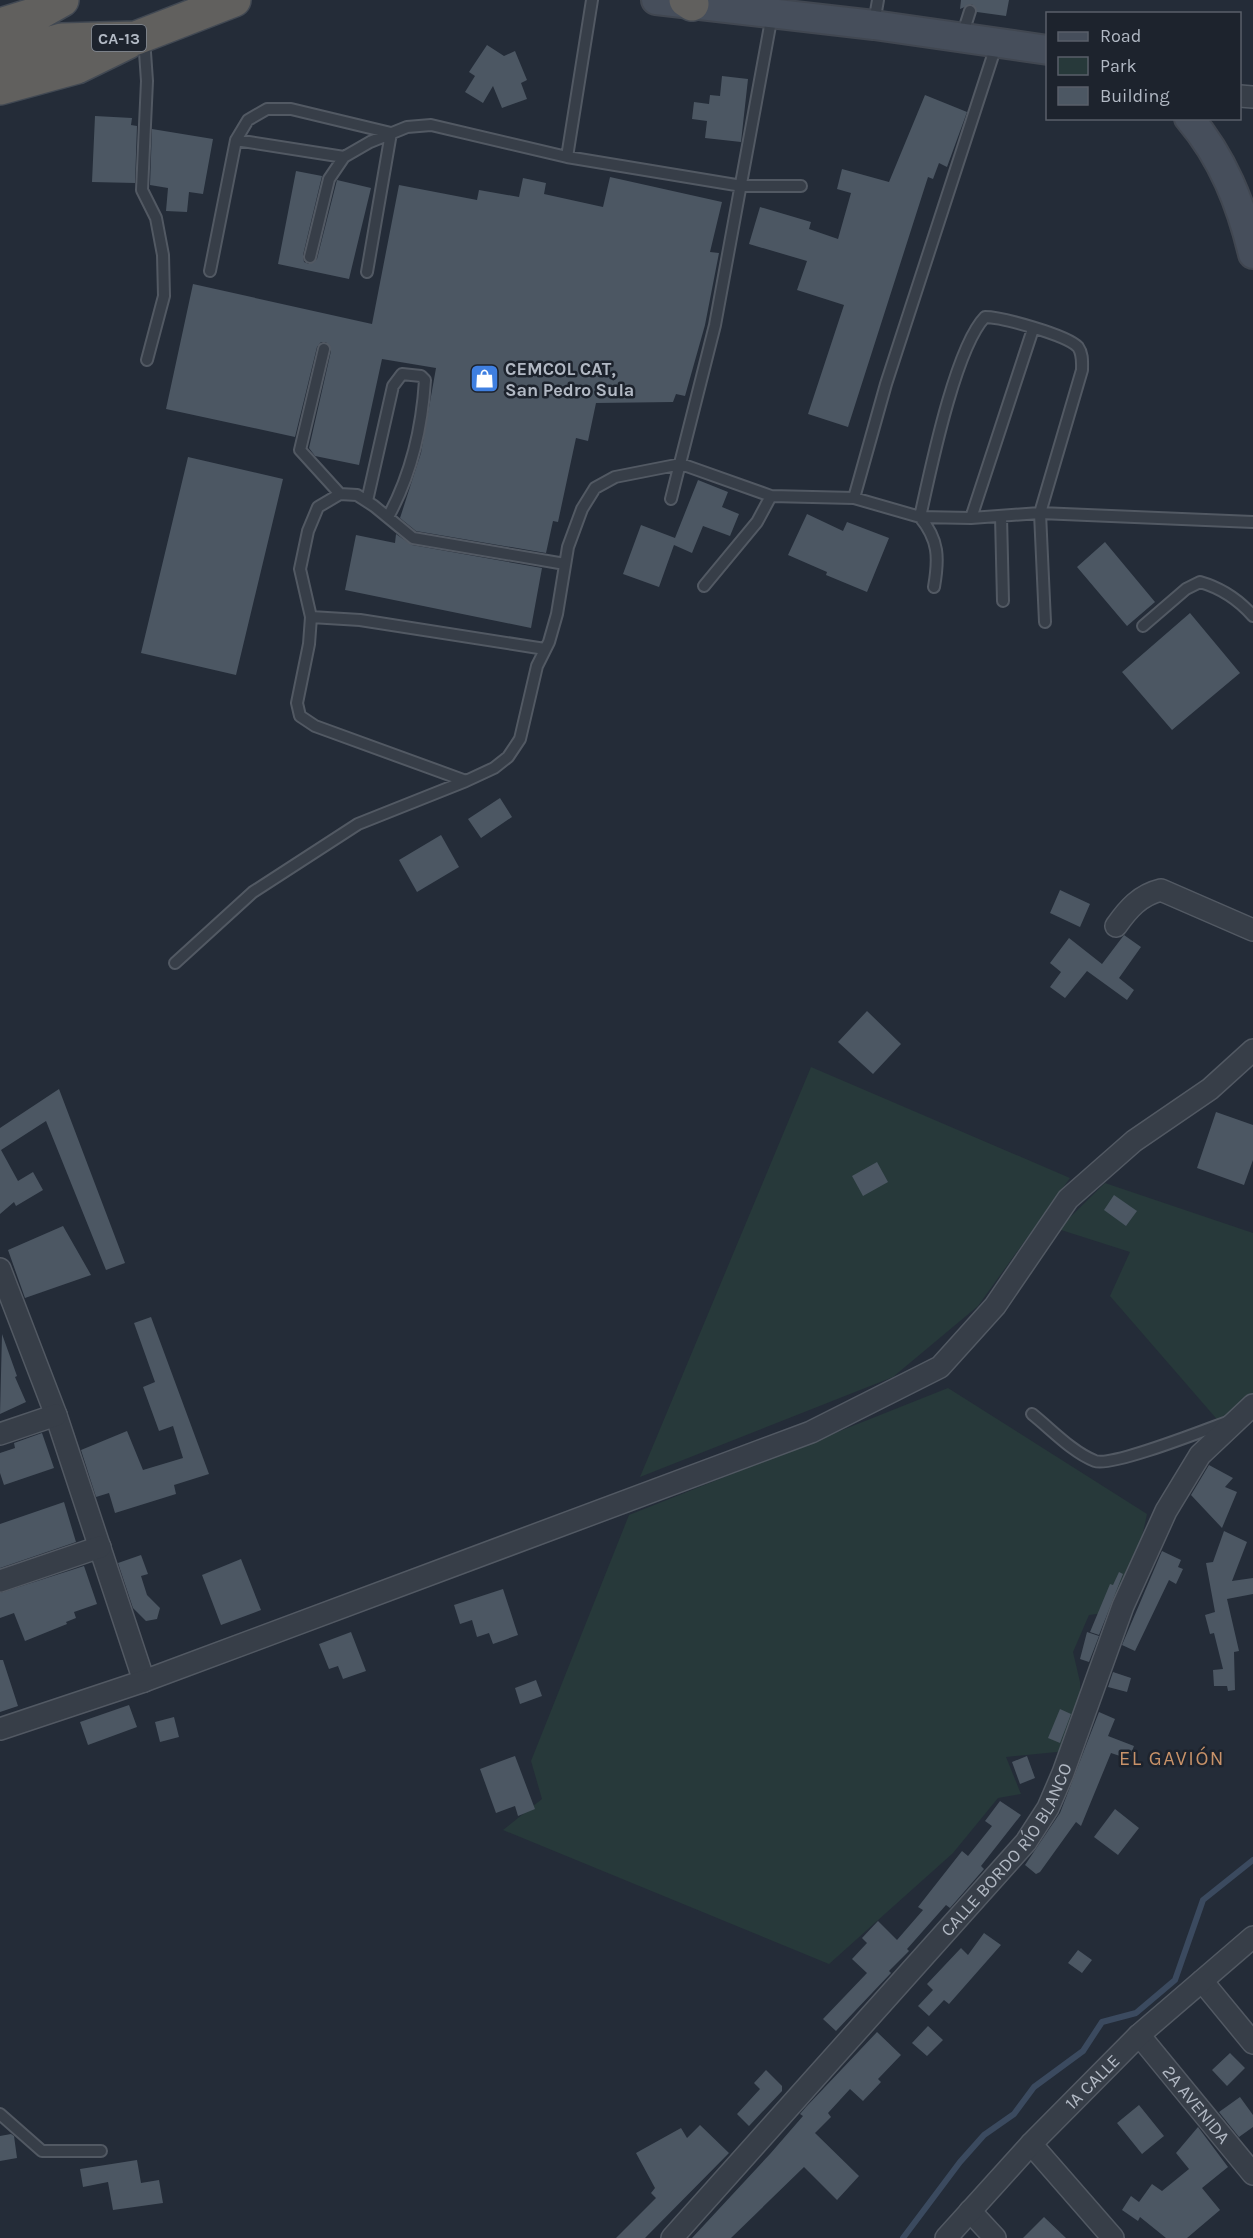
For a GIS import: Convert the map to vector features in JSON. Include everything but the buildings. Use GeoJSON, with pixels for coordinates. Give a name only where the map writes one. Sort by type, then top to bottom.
{"type":"FeatureCollection","features":[{"type":"Feature","properties":{"kind":"highway"},"geometry":{"type":"LineString","coordinates":[[0,25],[39,13],[62,0]]}},
{"type":"Feature","properties":{"kind":"highway","name":"CA-13"},"geometry":{"type":"LineString","coordinates":[[0,57],[62,39],[140,36],[234,0]]}},
{"type":"Feature","properties":{"kind":"highway"},"geometry":{"type":"LineString","coordinates":[[0,88],[77,68],[140,36]]}},
{"type":"Feature","properties":{"kind":"main road"},"geometry":{"type":"LineString","coordinates":[[656,0],[756,9],[876,13],[966,24],[998,41],[1046,50]]}},
{"type":"Feature","properties":{"kind":"main road"},"geometry":{"type":"LineString","coordinates":[[1190,120],[1227,176],[1244,218],[1253,254]]}},
{"type":"Feature","properties":{"kind":"street"},"geometry":{"type":"LineString","coordinates":[[1116,926],[1127,910],[1148,893],[1161,890],[1253,930]]}},
{"type":"Feature","properties":{"kind":"street"},"geometry":{"type":"LineString","coordinates":[[0,1729],[144,1681],[811,1432],[940,1367],[995,1306],[1068,1199],[1134,1140],[1210,1089],[1253,1050]]}},
{"type":"Feature","properties":{"kind":"street"},"geometry":{"type":"LineString","coordinates":[[0,1269],[56,1415],[144,1681]]}},
{"type":"Feature","properties":{"kind":"street","name":"CALLE BORDO RÍO BLANCO"},"geometry":{"type":"LineString","coordinates":[[672,2238],[1026,1842],[1048,1808],[1063,1773],[1124,1606],[1166,1511],[1200,1455],[1246,1412]]}},
{"type":"Feature","properties":{"kind":"street"},"geometry":{"type":"LineString","coordinates":[[0,1434],[56,1415]]}},
{"type":"Feature","properties":{"kind":"street"},"geometry":{"type":"LineString","coordinates":[[0,1581],[100,1547]]}},
{"type":"Feature","properties":{"kind":"street","name":"1A CALLE"},"geometry":{"type":"LineString","coordinates":[[946,2238],[1030,2144],[1139,2035],[1253,1937]]}},
{"type":"Feature","properties":{"kind":"street"},"geometry":{"type":"LineString","coordinates":[[1202,1981],[1253,2043]]}},
{"type":"Feature","properties":{"kind":"street","name":"2A AVENIDA"},"geometry":{"type":"LineString","coordinates":[[1139,2035],[1253,2174]]}},
{"type":"Feature","properties":{"kind":"street"},"geometry":{"type":"LineString","coordinates":[[1030,2144],[1113,2238]]}},
{"type":"Feature","properties":{"kind":"street"},"geometry":{"type":"LineString","coordinates":[[970,2211],[995,2238]]}},
{"type":"Feature","properties":{"kind":"lane"},"geometry":{"type":"LineString","coordinates":[[567,157],[592,0]]}},
{"type":"Feature","properties":{"kind":"lane"},"geometry":{"type":"LineString","coordinates":[[671,499],[715,325],[742,186],[756,9]]}},
{"type":"Feature","properties":{"kind":"lane"},"geometry":{"type":"LineString","coordinates":[[140,36],[147,81],[142,190],[156,218],[163,255],[164,296],[147,360]]}},
{"type":"Feature","properties":{"kind":"lane"},"geometry":{"type":"LineString","coordinates":[[854,498],[886,384],[998,41]]}},
{"type":"Feature","properties":{"kind":"lane"},"geometry":{"type":"LineString","coordinates":[[210,271],[236,140],[248,120],[267,109],[291,109],[391,133]]}},
{"type":"Feature","properties":{"kind":"lane"},"geometry":{"type":"LineString","coordinates":[[310,257],[329,179],[344,157],[407,127],[431,125],[567,157],[742,186],[801,186]]}},
{"type":"Feature","properties":{"kind":"lane"},"geometry":{"type":"LineString","coordinates":[[367,272],[391,133]]}},
{"type":"Feature","properties":{"kind":"lane"},"geometry":{"type":"LineString","coordinates":[[236,140],[344,157]]}},
{"type":"Feature","properties":{"kind":"lane"},"geometry":{"type":"LineString","coordinates":[[920,517],[936,447],[958,371],[977,325],[985,317],[999,317],[1067,340],[1077,347],[1083,358],[1082,370],[1040,513],[1045,622]]}},
{"type":"Feature","properties":{"kind":"lane"},"geometry":{"type":"LineString","coordinates":[[971,518],[1033,329]]}},
{"type":"Feature","properties":{"kind":"lane"},"geometry":{"type":"LineString","coordinates":[[324,349],[300,450],[340,494]]}},
{"type":"Feature","properties":{"kind":"lane"},"geometry":{"type":"LineString","coordinates":[[367,501],[393,386],[402,374],[421,376],[424,380],[419,432],[402,491],[388,517]]}},
{"type":"Feature","properties":{"kind":"lane"},"geometry":{"type":"LineString","coordinates":[[175,963],[253,892],[358,824],[466,781],[494,768],[508,757],[520,739],[537,666],[557,614],[568,547],[582,509],[595,488],[615,477],[681,464],[771,496],[854,498],[920,517],[971,518],[1040,513],[1253,522]]}},
{"type":"Feature","properties":{"kind":"lane"},"geometry":{"type":"LineString","coordinates":[[466,781],[315,726],[300,716],[297,703],[309,644],[311,617],[300,569],[308,531],[318,507],[340,494],[357,495],[413,538],[566,564]]}},
{"type":"Feature","properties":{"kind":"lane"},"geometry":{"type":"LineString","coordinates":[[704,586],[757,522],[771,496]]}},
{"type":"Feature","properties":{"kind":"lane"},"geometry":{"type":"LineString","coordinates":[[1000,516],[1003,602]]}},
{"type":"Feature","properties":{"kind":"lane"},"geometry":{"type":"LineString","coordinates":[[920,517],[931,531],[939,555],[934,587]]}},
{"type":"Feature","properties":{"kind":"lane"},"geometry":{"type":"LineString","coordinates":[[1143,626],[1186,589],[1200,582],[1215,586],[1253,616]]}},
{"type":"Feature","properties":{"kind":"lane"},"geometry":{"type":"LineString","coordinates":[[311,617],[360,620],[545,650]]}},
{"type":"Feature","properties":{"kind":"lane"},"geometry":{"type":"LineString","coordinates":[[1032,1414],[1082,1454],[1098,1462],[1129,1456],[1246,1412]]}},
{"type":"Feature","properties":{"kind":"lane"},"geometry":{"type":"LineString","coordinates":[[0,2114],[42,2151],[101,2151]]}},
{"type":"Feature","properties":{"kind":"green space"},"geometry":{"type":"Polygon","coordinates":[[[811,1067],[1070,1178],[978,1306],[893,1377],[640,1477],[811,1067]]]}},
{"type":"Feature","properties":{"kind":"green space"},"geometry":{"type":"Polygon","coordinates":[[[1105,1183],[1253,1233],[1253,1394],[1221,1424],[1110,1296],[1130,1252],[1058,1229],[1105,1183]]]}},
{"type":"Feature","properties":{"kind":"green space"},"geometry":{"type":"Polygon","coordinates":[[[948,1388],[1147,1514],[1136,1564],[1118,1611],[1089,1615],[1073,1652],[1080,1682],[1080,1713],[1067,1751],[1006,1757],[1021,1794],[998,1798],[953,1853],[829,1964],[503,1830],[542,1799],[531,1761],[629,1515],[948,1388]]]}},
{"type":"Feature","properties":{"kind":"waterway"},"geometry":{"type":"LineString","coordinates":[[903,2238],[960,2162],[984,2135],[1014,2114],[1034,2087],[1083,2051],[1102,2022],[1136,2013],[1175,1980],[1203,1900],[1253,1860]]}},
{"type":"Feature","properties":{"kind":"place","name":"CEMCOL CAT, San Pedro Sula"},"geometry":{"type":"Point","coordinates":[484,379]}},
{"type":"Feature","properties":{"kind":"district","name":"EL GAVIÓN"},"geometry":{"type":"Point","coordinates":[1172,1758]}}]}
